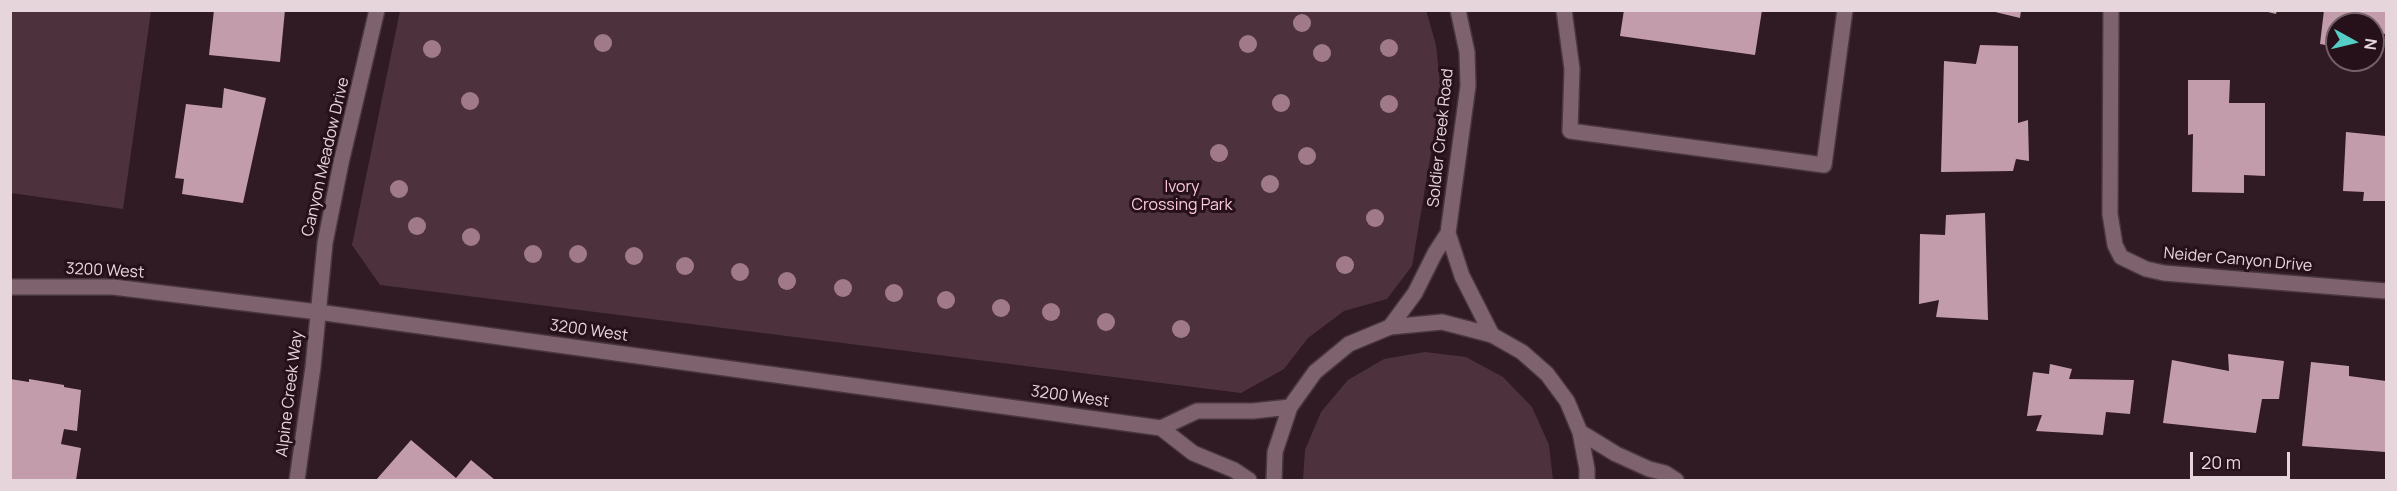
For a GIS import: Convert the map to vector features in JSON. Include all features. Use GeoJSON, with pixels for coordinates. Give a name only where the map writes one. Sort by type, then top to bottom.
{"type":"FeatureCollection","features":[{"type":"Feature","properties":{"kind":"street","name":"Canyon Meadow Drive"},"geometry":{"type":"LineString","coordinates":[[318,312],[325,243],[334,195],[377,10]]}},
{"type":"Feature","properties":{"kind":"street","name":"Soldier Creek Road"},"geometry":{"type":"LineString","coordinates":[[1458,10],[1467,52],[1468,86],[1449,233],[1461,276],[1492,335]]}},
{"type":"Feature","properties":{"kind":"street"},"geometry":{"type":"LineString","coordinates":[[1564,10],[1572,69],[1570,131],[1824,165],[1845,10]]}},
{"type":"Feature","properties":{"kind":"street","name":"Neider Canyon Drive"},"geometry":{"type":"LineString","coordinates":[[2111,10],[2110,214],[2115,245],[2121,257],[2146,269],[2164,273],[2386,291]]}},
{"type":"Feature","properties":{"kind":"street","name":"Soldier Creek Road"},"geometry":{"type":"LineString","coordinates":[[1390,327],[1415,293],[1434,253],[1449,233]]}},
{"type":"Feature","properties":{"kind":"street","name":"3200 West"},"geometry":{"type":"LineString","coordinates":[[10,287],[113,287],[318,312],[1161,428]]}},
{"type":"Feature","properties":{"kind":"street","name":"Alpine Creek Way"},"geometry":{"type":"LineString","coordinates":[[297,480],[313,367],[318,312]]}},
{"type":"Feature","properties":{"kind":"street"},"geometry":{"type":"LineString","coordinates":[[1274,480],[1275,452],[1290,407],[1315,372],[1349,344],[1390,327],[1442,322],[1492,335],[1522,351],[1547,374],[1566,401],[1580,432],[1587,480]]}},
{"type":"Feature","properties":{"kind":"street"},"geometry":{"type":"LineString","coordinates":[[1249,480],[1234,470],[1193,453],[1161,428],[1197,411],[1253,411],[1290,407]]}},
{"type":"Feature","properties":{"kind":"street"},"geometry":{"type":"LineString","coordinates":[[1580,432],[1624,458],[1665,473],[1676,480]]}},
{"type":"Feature","properties":{"kind":"green space"},"geometry":{"type":"Polygon","coordinates":[[[11,10],[151,11],[123,209],[11,193],[11,10]]]}},
{"type":"Feature","properties":{"kind":"green space","name":"Ivory Crossing Park"},"geometry":{"type":"Polygon","coordinates":[[[1426,10],[1436,45],[1441,93],[1412,266],[1387,299],[1344,311],[1308,338],[1284,369],[1241,393],[380,285],[352,245],[400,11],[1426,10]]]}},
{"type":"Feature","properties":{"kind":"green space"},"geometry":{"type":"Polygon","coordinates":[[[1425,352],[1466,357],[1503,377],[1532,407],[1549,445],[1553,480],[1303,480],[1305,450],[1321,412],[1348,380],[1384,359],[1425,352]]]}},
{"type":"Feature","properties":{"kind":"building"},"geometry":{"type":"Polygon","coordinates":[[[214,10],[285,10],[280,62],[209,55],[214,10]]]}},
{"type":"Feature","properties":{"kind":"building"},"geometry":{"type":"Polygon","coordinates":[[[1624,10],[1762,10],[1755,55],[1620,36],[1624,10]]]}},
{"type":"Feature","properties":{"kind":"building"},"geometry":{"type":"Polygon","coordinates":[[[1987,10],[2021,10],[2020,18],[1987,10]]]}},
{"type":"Feature","properties":{"kind":"building"},"geometry":{"type":"Polygon","coordinates":[[[2260,10],[2277,10],[2276,14],[2260,10]]]}},
{"type":"Feature","properties":{"kind":"building"},"geometry":{"type":"Polygon","coordinates":[[[2324,10],[2386,10],[2386,34],[2385,12],[2325,12],[2325,45],[2320,44],[2324,10]]]}},
{"type":"Feature","properties":{"kind":"building"},"geometry":{"type":"Polygon","coordinates":[[[1980,45],[2018,46],[2018,123],[2028,120],[2029,161],[2016,159],[2013,171],[1941,172],[1944,61],[1976,64],[1980,45]]]}},
{"type":"Feature","properties":{"kind":"building"},"geometry":{"type":"Polygon","coordinates":[[[2188,80],[2230,80],[2229,103],[2265,103],[2265,176],[2244,175],[2244,193],[2192,192],[2193,134],[2188,135],[2188,80]]]}},
{"type":"Feature","properties":{"kind":"building"},"geometry":{"type":"Polygon","coordinates":[[[224,88],[266,98],[243,203],[182,194],[184,179],[175,178],[186,104],[222,108],[224,88]]]}},
{"type":"Feature","properties":{"kind":"building"},"geometry":{"type":"Polygon","coordinates":[[[2346,132],[2386,136],[2386,201],[2363,201],[2364,192],[2343,191],[2346,132]]]}},
{"type":"Feature","properties":{"kind":"building"},"geometry":{"type":"Polygon","coordinates":[[[1985,213],[1988,320],[1936,317],[1939,300],[1919,304],[1920,234],[1945,235],[1946,215],[1985,213]]]}},
{"type":"Feature","properties":{"kind":"building"},"geometry":{"type":"Polygon","coordinates":[[[2228,354],[2284,361],[2279,399],[2262,399],[2256,433],[2163,423],[2172,360],[2229,371],[2228,354]]]}},
{"type":"Feature","properties":{"kind":"building"},"geometry":{"type":"Polygon","coordinates":[[[2311,362],[2349,366],[2349,376],[2386,381],[2386,452],[2302,446],[2311,362]]]}},
{"type":"Feature","properties":{"kind":"building"},"geometry":{"type":"Polygon","coordinates":[[[2050,364],[2072,369],[2069,379],[2134,380],[2130,414],[2106,412],[2103,435],[2036,431],[2042,415],[2027,416],[2033,372],[2049,374],[2050,364]]]}},
{"type":"Feature","properties":{"kind":"building"},"geometry":{"type":"Polygon","coordinates":[[[10,379],[29,382],[29,379],[81,390],[77,431],[64,429],[61,444],[81,448],[76,480],[10,480],[10,379]]]}},
{"type":"Feature","properties":{"kind":"building"},"geometry":{"type":"Polygon","coordinates":[[[411,440],[456,478],[471,460],[495,480],[376,480],[411,440]]]}}]}
